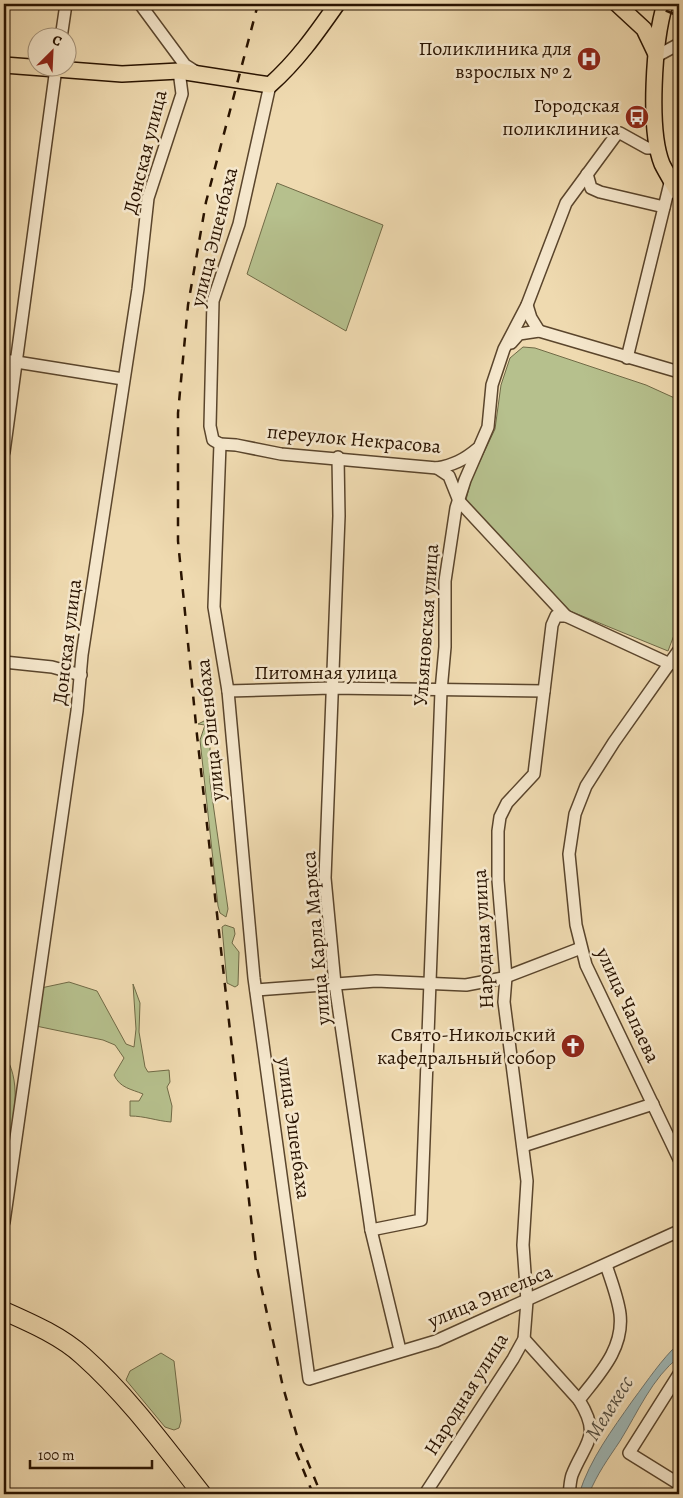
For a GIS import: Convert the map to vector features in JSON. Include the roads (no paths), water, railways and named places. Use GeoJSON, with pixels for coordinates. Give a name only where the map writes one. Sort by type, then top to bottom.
{"type":"FeatureCollection","features":[{"type":"Feature","properties":{"kind":"highway"},"geometry":{"type":"LineString","coordinates":[[4,1311],[45,1331],[83,1355],[123,1397],[202,1494]]}},
{"type":"Feature","properties":{"kind":"main road"},"geometry":{"type":"LineString","coordinates":[[78,71],[122,74],[179,72],[270,86],[299,57],[336,4]]}},
{"type":"Feature","properties":{"kind":"main road"},"geometry":{"type":"LineString","coordinates":[[617,4],[644,29],[656,55]]}},
{"type":"Feature","properties":{"kind":"main road"},"geometry":{"type":"LineString","coordinates":[[665,4],[659,23],[656,55],[658,148],[662,164],[675,181],[679,194]]}},
{"type":"Feature","properties":{"kind":"main road"},"geometry":{"type":"LineString","coordinates":[[4,65],[28,67]]}},
{"type":"Feature","properties":{"kind":"street"},"geometry":{"type":"LineString","coordinates":[[62,28],[66,4]]}},
{"type":"Feature","properties":{"kind":"street"},"geometry":{"type":"LineString","coordinates":[[140,4],[185,65],[200,74]]}},
{"type":"Feature","properties":{"kind":"street"},"geometry":{"type":"LineString","coordinates":[[656,55],[679,44]]}},
{"type":"Feature","properties":{"kind":"street","name":"Донская улица"},"geometry":{"type":"LineString","coordinates":[[4,1222],[123,378],[138,289],[148,198],[182,94],[179,72]]}},
{"type":"Feature","properties":{"kind":"street"},"geometry":{"type":"LineString","coordinates":[[4,452],[55,78]]}},
{"type":"Feature","properties":{"kind":"street","name":"улица Эшенбаха"},"geometry":{"type":"LineString","coordinates":[[270,86],[239,224],[213,301],[210,426],[213,440],[220,444],[214,607],[228,691],[244,888],[256,990],[309,1379]]}},
{"type":"Feature","properties":{"kind":"street","name":"Ульяновская улица"},"geometry":{"type":"LineString","coordinates":[[371,1230],[420,1220],[431,984],[441,691],[445,647],[445,581],[458,501],[488,427],[492,384],[504,349],[527,305],[566,204],[616,135],[620,133],[647,148],[658,148]]}},
{"type":"Feature","properties":{"kind":"street"},"geometry":{"type":"LineString","coordinates":[[586,174],[591,188]]}},
{"type":"Feature","properties":{"kind":"street"},"geometry":{"type":"LineString","coordinates":[[627,358],[664,206],[675,181]]}},
{"type":"Feature","properties":{"kind":"street"},"geometry":{"type":"LineString","coordinates":[[576,190],[591,188],[600,192],[664,206]]}},
{"type":"Feature","properties":{"kind":"street"},"geometry":{"type":"LineString","coordinates":[[527,305],[531,318],[539,331]]}},
{"type":"Feature","properties":{"kind":"street"},"geometry":{"type":"LineString","coordinates":[[504,349],[519,334],[539,331],[679,372]]}},
{"type":"Feature","properties":{"kind":"street"},"geometry":{"type":"LineString","coordinates":[[4,360],[123,378]]}},
{"type":"Feature","properties":{"kind":"street","name":"переулок Некрасова"},"geometry":{"type":"LineString","coordinates":[[220,444],[236,445],[281,454],[338,457],[437,468],[451,466],[466,459],[480,447]]}},
{"type":"Feature","properties":{"kind":"street","name":"улица Карла Маркса"},"geometry":{"type":"LineString","coordinates":[[338,457],[339,516],[331,688],[326,878],[335,984],[371,1230],[400,1350]]}},
{"type":"Feature","properties":{"kind":"street"},"geometry":{"type":"LineString","coordinates":[[437,468],[449,476],[458,501],[566,616],[676,657]]}},
{"type":"Feature","properties":{"kind":"street","name":"Народная улица"},"geometry":{"type":"LineString","coordinates":[[425,1494],[524,1339],[527,1301],[523,1244],[527,1181],[504,1002],[506,977],[498,880],[498,831],[500,816],[506,803],[534,774],[552,625],[556,616],[566,616]]}},
{"type":"Feature","properties":{"kind":"street","name":"улица Чапаева"},"geometry":{"type":"LineString","coordinates":[[676,657],[590,778],[575,814],[569,854],[571,888],[581,948],[586,965],[679,1159]]}},
{"type":"Feature","properties":{"kind":"street"},"geometry":{"type":"LineString","coordinates":[[4,662],[52,668],[81,675]]}},
{"type":"Feature","properties":{"kind":"street","name":"Питомная улица"},"geometry":{"type":"LineString","coordinates":[[228,691],[331,688],[544,691]]}},
{"type":"Feature","properties":{"kind":"street"},"geometry":{"type":"LineString","coordinates":[[256,990],[376,981],[466,985],[506,977],[581,948]]}},
{"type":"Feature","properties":{"kind":"street"},"geometry":{"type":"LineString","coordinates":[[523,1146],[653,1104]]}},
{"type":"Feature","properties":{"kind":"street","name":"улица Энгельса"},"geometry":{"type":"LineString","coordinates":[[309,1379],[400,1350],[436,1341],[679,1231]]}},
{"type":"Feature","properties":{"kind":"street"},"geometry":{"type":"LineString","coordinates":[[579,1400],[609,1361],[618,1343],[620,1314],[606,1265]]}},
{"type":"Feature","properties":{"kind":"street"},"geometry":{"type":"LineString","coordinates":[[524,1339],[579,1400],[587,1414],[591,1430],[589,1445],[572,1476],[570,1494]]}},
{"type":"Feature","properties":{"kind":"street"},"geometry":{"type":"LineString","coordinates":[[679,1374],[629,1453],[679,1484]]}},
{"type":"Feature","properties":{"kind":"water"},"geometry":{"type":"Polygon","coordinates":[[[679,804],[679,936],[674,912],[674,851],[679,804]]]}},
{"type":"Feature","properties":{"kind":"water"},"geometry":{"type":"Polygon","coordinates":[[[679,1343],[679,1357],[669,1365],[653,1385],[599,1473],[589,1494],[579,1494],[595,1457],[610,1434],[655,1370],[679,1343]]]}},
{"type":"Feature","properties":{"kind":"railway"},"geometry":{"type":"LineString","coordinates":[[258,4],[206,202],[188,305],[178,413],[178,541],[197,735],[256,1263],[283,1387],[297,1436],[321,1494]]}},
{"type":"Feature","properties":{"kind":"railway"},"geometry":{"type":"LineString","coordinates":[[649,4],[679,16]]}},
{"type":"Feature","properties":{"kind":"railway"},"geometry":{"type":"LineString","coordinates":[[296,1452],[311,1489]]}},
{"type":"Feature","properties":{"kind":"place","name":"Поликлиника для взрослых № 2"},"geometry":{"type":"Point","coordinates":[589,59]}},
{"type":"Feature","properties":{"kind":"place","name":"Городская поликлиника"},"geometry":{"type":"Point","coordinates":[637,117]}},
{"type":"Feature","properties":{"kind":"place","name":"Свято-Никольский кафедральный собор"},"geometry":{"type":"Point","coordinates":[573,1046]}},
{"type":"Feature","properties":{"kind":"water label","name":"Мелекесс"},"geometry":{"type":"Point","coordinates":[609,1408]}}]}
